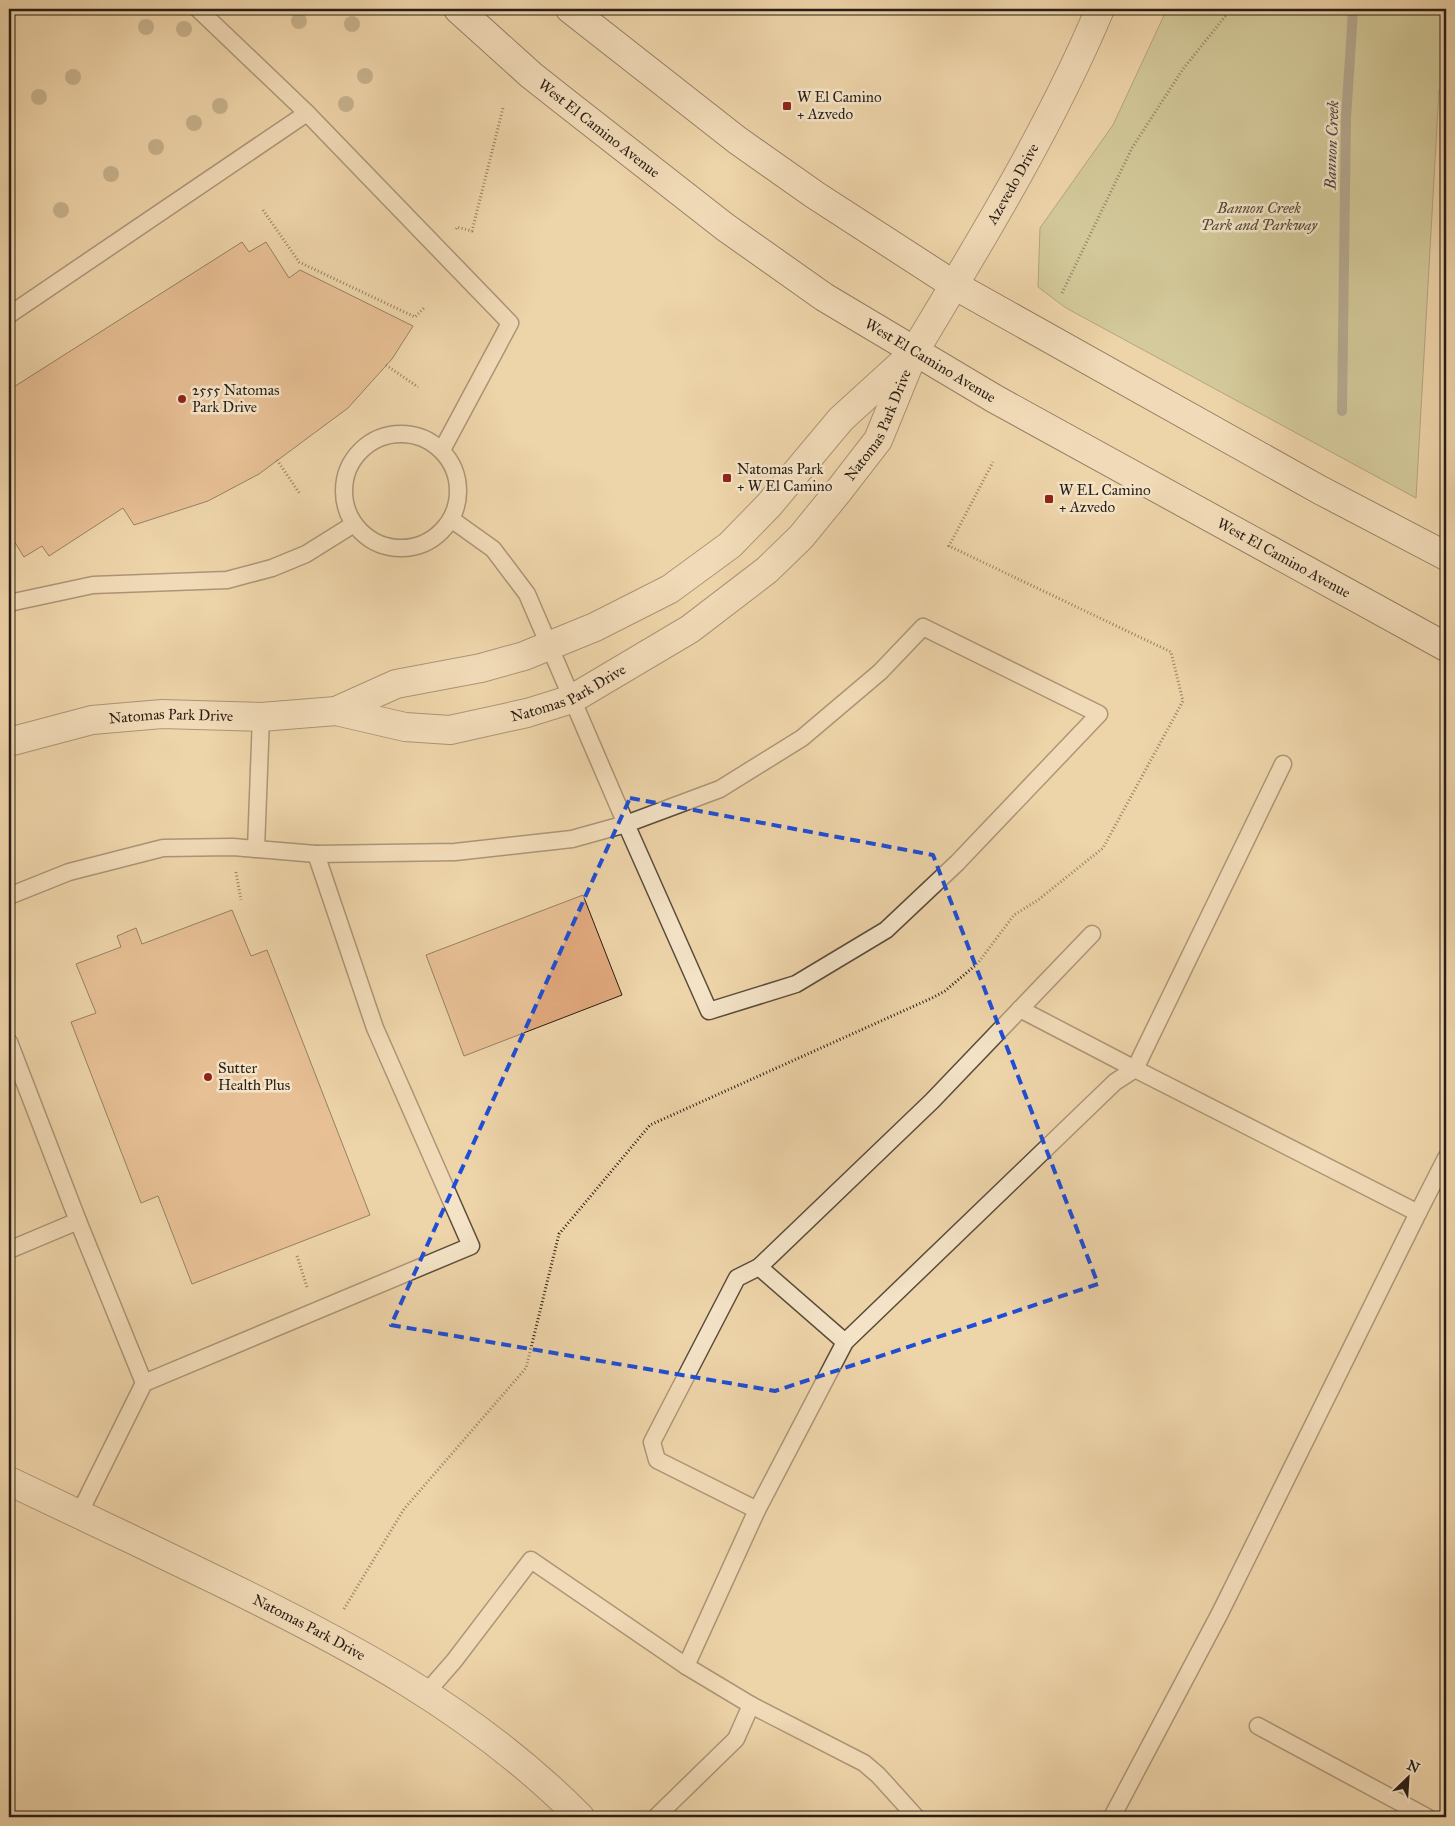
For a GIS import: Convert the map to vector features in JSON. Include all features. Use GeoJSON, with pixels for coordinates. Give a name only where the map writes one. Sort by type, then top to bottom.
{"type":"FeatureCollection","features":[{"type":"Feature","properties":{"kind":"street","name":"West El Camino Avenue"},"geometry":{"type":"LineString","coordinates":[[458,9],[539,81],[725,227],[824,297],[995,399],[1446,647]]}},
{"type":"Feature","properties":{"kind":"street"},"geometry":{"type":"LineString","coordinates":[[570,9],[737,140],[815,195],[954,286],[1320,490],[1446,556]]}},
{"type":"Feature","properties":{"kind":"street","name":"Azevedo Drive"},"geometry":{"type":"LineString","coordinates":[[914,352],[954,286],[1051,113],[1088,38],[1100,9]]}},
{"type":"Feature","properties":{"kind":"street","name":"Natomas Park Drive"},"geometry":{"type":"LineString","coordinates":[[9,742],[92,720],[162,714],[261,717],[336,710],[396,684],[481,668],[550,647],[618,616],[670,589],[730,545],[769,505],[841,419],[914,352]]}},
{"type":"Feature","properties":{"kind":"street","name":"Natomas Park Drive"},"geometry":{"type":"LineString","coordinates":[[336,710],[405,727],[450,730],[527,713],[572,699],[690,629],[767,570],[800,537],[837,493],[878,440],[914,352]]}},
{"type":"Feature","properties":{"kind":"street","name":"Natomas Park Drive"},"geometry":{"type":"LineString","coordinates":[[9,1481],[329,1636],[383,1666],[426,1693],[497,1743],[552,1789],[580,1817]]}},
{"type":"Feature","properties":{"kind":"lane"},"geometry":{"type":"LineString","coordinates":[[198,9],[307,114],[510,323],[442,450]]}},
{"type":"Feature","properties":{"kind":"lane"},"geometry":{"type":"LineString","coordinates":[[9,314],[307,114]]}},
{"type":"Feature","properties":{"kind":"lane"},"geometry":{"type":"LineString","coordinates":[[408,434],[426,439],[442,450],[452,466],[458,483],[458,502],[451,519],[441,532],[428,542],[412,548],[396,548],[380,544],[366,536],[354,524],[346,507],[344,488],[348,470],[357,454],[372,442],[389,435],[408,434]]}},
{"type":"Feature","properties":{"kind":"lane"},"geometry":{"type":"LineString","coordinates":[[9,896],[69,872],[163,848],[233,847],[316,854],[455,852],[572,839],[626,824],[720,789],[802,738],[880,672],[923,627],[1099,714],[957,863],[886,930],[796,984],[709,1011],[626,824],[527,594],[493,549],[451,519]]}},
{"type":"Feature","properties":{"kind":"lane"},"geometry":{"type":"LineString","coordinates":[[9,603],[93,585],[227,580],[272,568],[306,554],[354,524]]}},
{"type":"Feature","properties":{"kind":"lane"},"geometry":{"type":"LineString","coordinates":[[256,848],[261,717]]}},
{"type":"Feature","properties":{"kind":"lane"},"geometry":{"type":"LineString","coordinates":[[686,1666],[757,1510],[845,1342],[1115,1082],[1135,1069],[1284,764]]}},
{"type":"Feature","properties":{"kind":"lane"},"geometry":{"type":"LineString","coordinates":[[79,1514],[144,1383],[471,1246],[374,1028],[316,854]]}},
{"type":"Feature","properties":{"kind":"lane"},"geometry":{"type":"LineString","coordinates":[[757,1510],[657,1460],[652,1442],[737,1278],[759,1267],[932,1100],[1092,934]]}},
{"type":"Feature","properties":{"kind":"lane"},"geometry":{"type":"LineString","coordinates":[[1020,1009],[1418,1212]]}},
{"type":"Feature","properties":{"kind":"lane"},"geometry":{"type":"LineString","coordinates":[[9,1042],[78,1221],[144,1383]]}},
{"type":"Feature","properties":{"kind":"lane"},"geometry":{"type":"LineString","coordinates":[[1112,1817],[1220,1613],[1446,1158]]}},
{"type":"Feature","properties":{"kind":"lane"},"geometry":{"type":"LineString","coordinates":[[9,1250],[78,1221]]}},
{"type":"Feature","properties":{"kind":"lane"},"geometry":{"type":"LineString","coordinates":[[759,1267],[845,1342]]}},
{"type":"Feature","properties":{"kind":"lane"},"geometry":{"type":"LineString","coordinates":[[426,1693],[454,1662],[531,1560],[686,1666],[751,1705],[864,1763],[878,1775],[916,1817]]}},
{"type":"Feature","properties":{"kind":"lane"},"geometry":{"type":"LineString","coordinates":[[656,1817],[736,1739],[751,1705]]}},
{"type":"Feature","properties":{"kind":"lane"},"geometry":{"type":"LineString","coordinates":[[1258,1726],[1427,1817]]}},
{"type":"Feature","properties":{"kind":"path"},"geometry":{"type":"LineString","coordinates":[[1062,293],[1132,148],[1183,69],[1231,9]]}},
{"type":"Feature","properties":{"kind":"path"},"geometry":{"type":"LineString","coordinates":[[454,234],[457,227],[472,231],[504,108]]}},
{"type":"Feature","properties":{"kind":"path"},"geometry":{"type":"LineString","coordinates":[[263,210],[299,262],[414,317],[425,307]]}},
{"type":"Feature","properties":{"kind":"path"},"geometry":{"type":"LineString","coordinates":[[386,365],[418,387]]}},
{"type":"Feature","properties":{"kind":"path"},"geometry":{"type":"LineString","coordinates":[[277,460],[300,494]]}},
{"type":"Feature","properties":{"kind":"path"},"geometry":{"type":"LineString","coordinates":[[329,1636],[404,1510],[434,1472],[526,1368],[559,1234],[650,1125],[945,991],[978,963],[1014,915],[1038,900],[1103,848],[1183,700],[1171,652],[949,546],[994,462]]}},
{"type":"Feature","properties":{"kind":"path"},"geometry":{"type":"LineString","coordinates":[[236,872],[241,900]]}},
{"type":"Feature","properties":{"kind":"path"},"geometry":{"type":"LineString","coordinates":[[297,1256],[310,1295]]}},
{"type":"Feature","properties":{"kind":"highlighted area"},"geometry":{"type":"Polygon","coordinates":[[[630,798],[933,855],[1098,1284],[775,1391],[391,1325],[630,798]]]}},
{"type":"Feature","properties":{"kind":"green space","name":"Bannon Creek Park and Parkway"},"geometry":{"type":"Polygon","coordinates":[[[1167,9],[1446,9],[1446,90],[1439,90],[1416,498],[1066,308],[1038,287],[1040,228],[1113,125],[1167,9]]]}},
{"type":"Feature","properties":{"kind":"building","name":"2555 Natomas Park Drive"},"geometry":{"type":"Polygon","coordinates":[[[242,242],[249,252],[266,242],[289,278],[300,270],[413,326],[392,359],[348,408],[259,474],[208,501],[134,525],[123,508],[49,556],[42,546],[24,557],[9,533],[9,390],[242,242]]]}},
{"type":"Feature","properties":{"kind":"building"},"geometry":{"type":"Polygon","coordinates":[[[583,895],[622,995],[464,1056],[426,955],[583,895]]]}},
{"type":"Feature","properties":{"kind":"building"},"geometry":{"type":"Polygon","coordinates":[[[232,910],[251,956],[267,950],[370,1215],[192,1284],[158,1196],[141,1203],[71,1022],[96,1013],[76,964],[121,947],[117,936],[136,928],[142,944],[232,910]]]}},
{"type":"Feature","properties":{"kind":"waterway","name":"Bannon Creek"},"geometry":{"type":"LineString","coordinates":[[1342,411],[1346,118],[1353,11],[1363,9]]}},
{"type":"Feature","properties":{"kind":"place","name":"W El Camino + Azvedo"},"geometry":{"type":"Point","coordinates":[787,106]}},
{"type":"Feature","properties":{"kind":"place","name":"2555 Natomas Park Drive"},"geometry":{"type":"Point","coordinates":[182,399]}},
{"type":"Feature","properties":{"kind":"place","name":"Natomas Park + W El Camino"},"geometry":{"type":"Point","coordinates":[727,478]}},
{"type":"Feature","properties":{"kind":"place","name":"W EL Camino + Azvedo"},"geometry":{"type":"Point","coordinates":[1049,499]}},
{"type":"Feature","properties":{"kind":"place","name":"Sutter Health Plus"},"geometry":{"type":"Point","coordinates":[208,1077]}}]}
